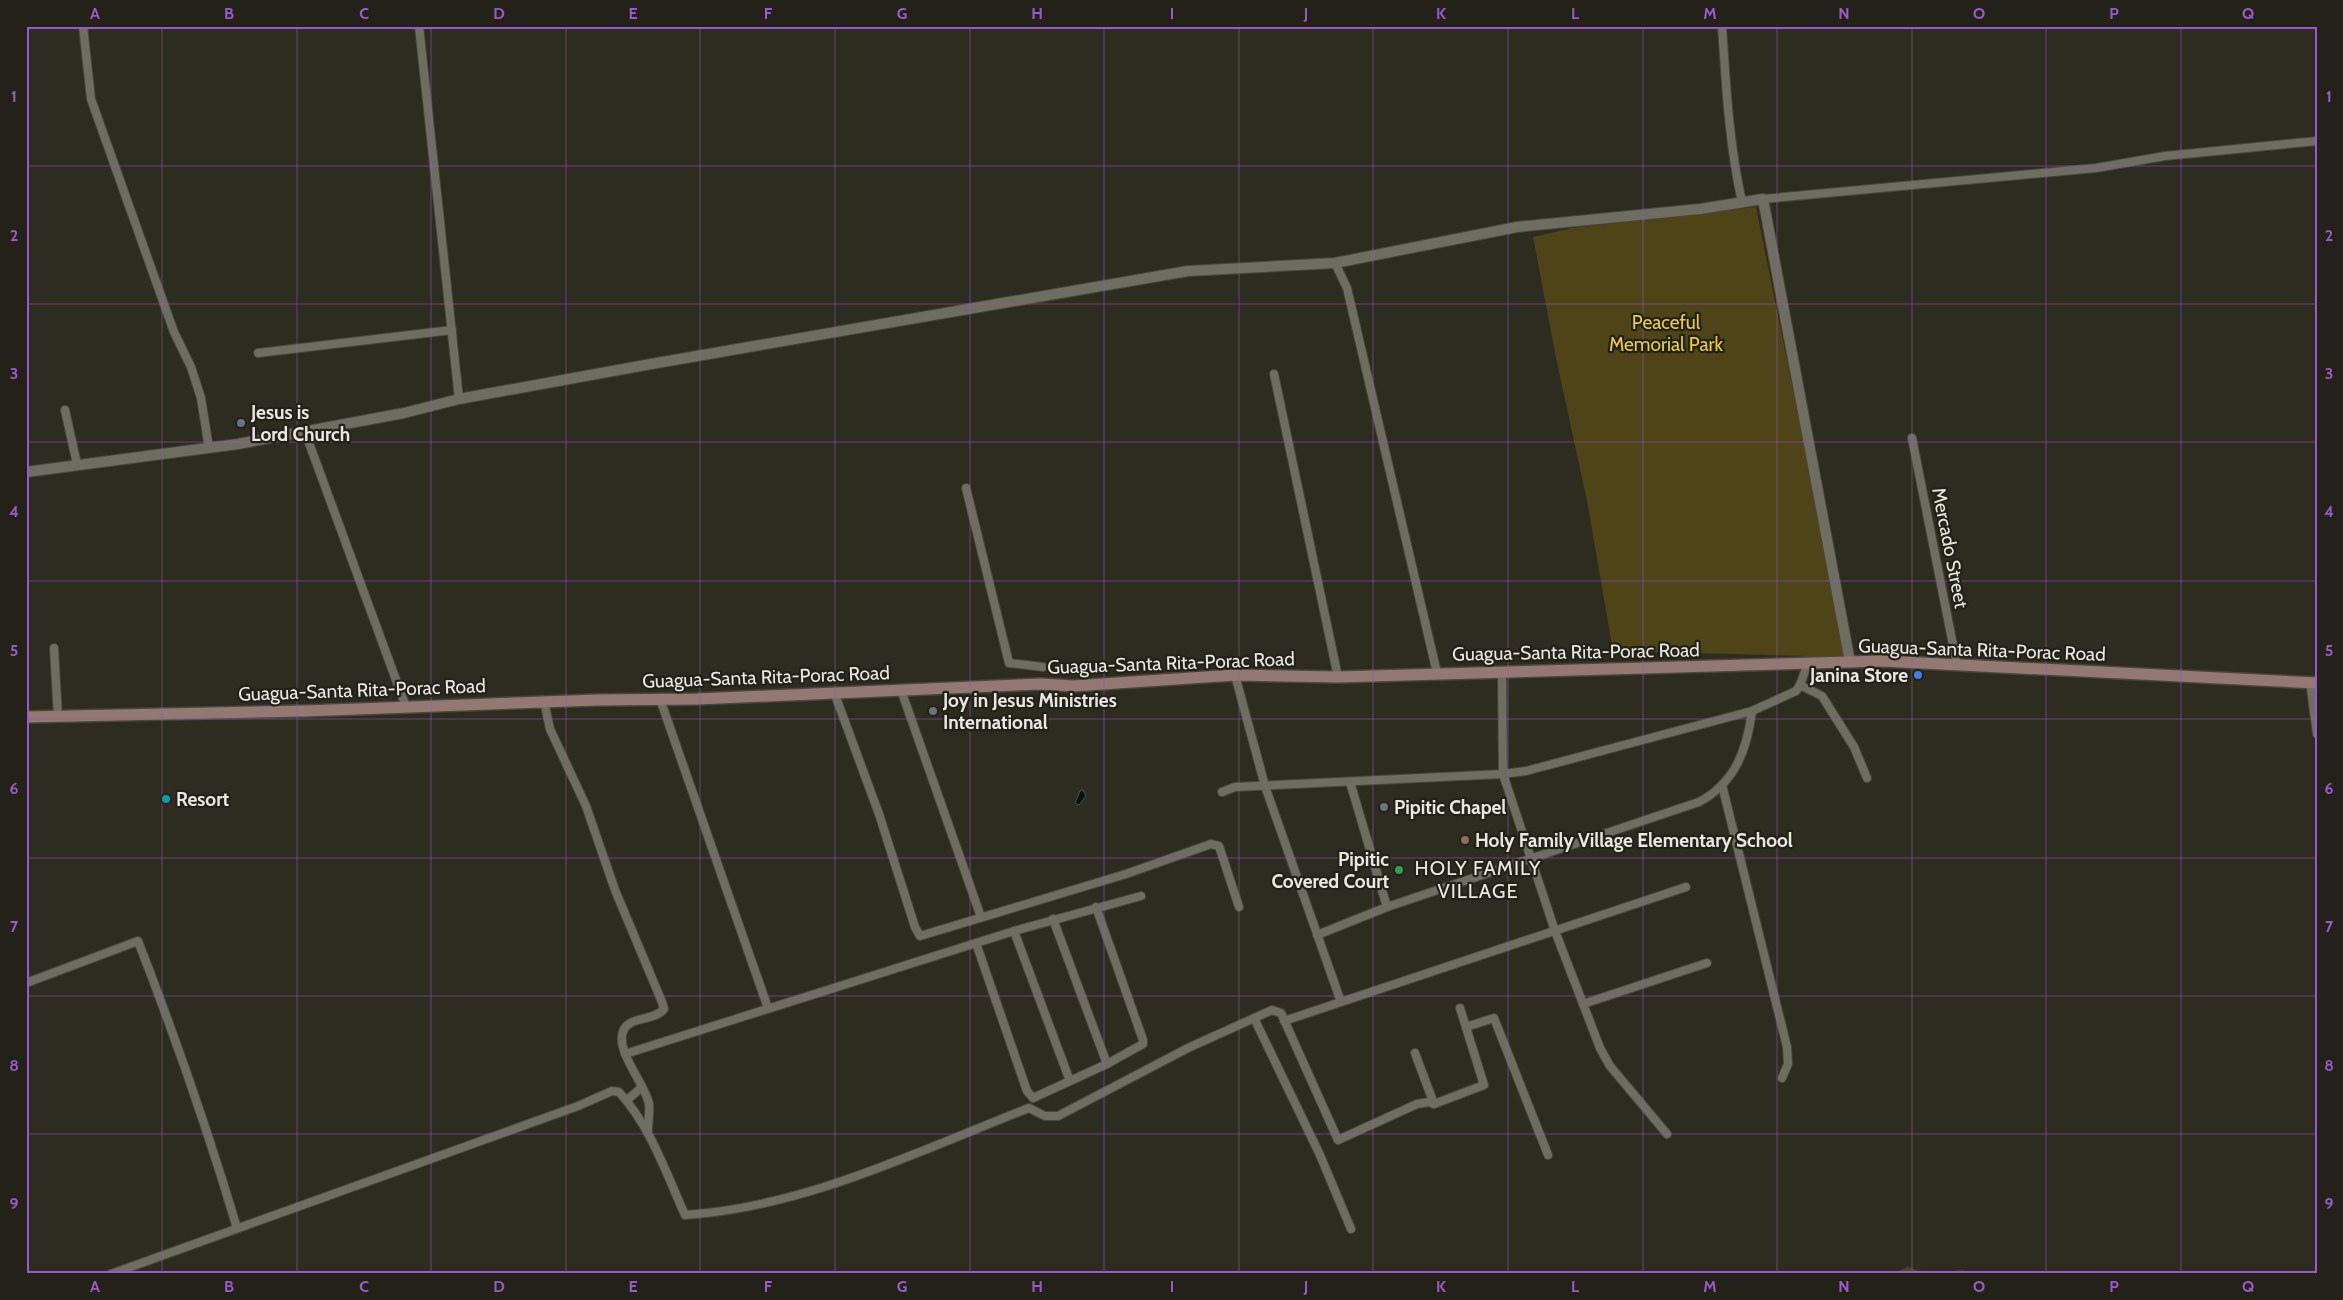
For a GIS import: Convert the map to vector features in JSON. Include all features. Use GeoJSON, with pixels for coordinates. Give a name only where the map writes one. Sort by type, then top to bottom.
{"type":"FeatureCollection","features":[{"type":"Feature","properties":{"kind":"main road","name":"Guagua-Santa Rita-Porac Road"},"geometry":{"type":"LineString","coordinates":[[26,717],[406,707],[544,701],[697,699],[1041,684],[1073,686],[1235,675],[1338,677],[1437,672],[1502,673],[1850,662],[1957,665],[2313,682]]}},
{"type":"Feature","properties":{"kind":"street"},"geometry":{"type":"LineString","coordinates":[[83,26],[91,99],[174,332],[192,367],[201,398],[209,448]]}},
{"type":"Feature","properties":{"kind":"street"},"geometry":{"type":"LineString","coordinates":[[419,26],[459,399]]}},
{"type":"Feature","properties":{"kind":"street"},"geometry":{"type":"LineString","coordinates":[[1722,26],[1729,123],[1735,172],[1742,202]]}},
{"type":"Feature","properties":{"kind":"street"},"geometry":{"type":"LineString","coordinates":[[26,472],[209,448],[305,432],[459,399],[1188,271],[1335,262],[1517,227],[1690,210],[1763,199],[2096,168],[2165,156],[2317,141]]}},
{"type":"Feature","properties":{"kind":"street"},"geometry":{"type":"LineString","coordinates":[[1763,199],[1850,662]]}},
{"type":"Feature","properties":{"kind":"street"},"geometry":{"type":"LineString","coordinates":[[1335,262],[1347,288],[1437,672]]}},
{"type":"Feature","properties":{"kind":"street"},"geometry":{"type":"LineString","coordinates":[[258,353],[452,330]]}},
{"type":"Feature","properties":{"kind":"street"},"geometry":{"type":"LineString","coordinates":[[1274,374],[1338,677]]}},
{"type":"Feature","properties":{"kind":"street"},"geometry":{"type":"LineString","coordinates":[[65,410],[77,464]]}},
{"type":"Feature","properties":{"kind":"street"},"geometry":{"type":"LineString","coordinates":[[305,432],[406,707]]}},
{"type":"Feature","properties":{"kind":"street","name":"Mercado Street"},"geometry":{"type":"LineString","coordinates":[[1912,438],[1957,665]]}},
{"type":"Feature","properties":{"kind":"street"},"geometry":{"type":"LineString","coordinates":[[966,488],[1009,663],[1043,667]]}},
{"type":"Feature","properties":{"kind":"street"},"geometry":{"type":"LineString","coordinates":[[54,648],[58,717]]}},
{"type":"Feature","properties":{"kind":"street"},"geometry":{"type":"LineString","coordinates":[[1222,792],[1235,787],[1503,774],[1526,771],[1752,711],[1791,695],[1800,685],[1808,663]]}},
{"type":"Feature","properties":{"kind":"street"},"geometry":{"type":"LineString","coordinates":[[1502,673],[1503,774],[1555,931],[1600,1048],[1610,1066],[1666,1134]]}},
{"type":"Feature","properties":{"kind":"street"},"geometry":{"type":"LineString","coordinates":[[1235,675],[1265,786],[1342,1002]]}},
{"type":"Feature","properties":{"kind":"street"},"geometry":{"type":"LineString","coordinates":[[2313,682],[2317,734]]}},
{"type":"Feature","properties":{"kind":"street"},"geometry":{"type":"LineString","coordinates":[[1800,685],[1822,696],[1854,747],[1866,778]]}},
{"type":"Feature","properties":{"kind":"street"},"geometry":{"type":"LineString","coordinates":[[901,690],[981,917]]}},
{"type":"Feature","properties":{"kind":"street"},"geometry":{"type":"LineString","coordinates":[[834,692],[879,814],[915,927],[920,936],[1126,874],[1216,843],[1219,846],[1239,906]]}},
{"type":"Feature","properties":{"kind":"street"},"geometry":{"type":"LineString","coordinates":[[660,698],[768,1008]]}},
{"type":"Feature","properties":{"kind":"street"},"geometry":{"type":"LineString","coordinates":[[544,701],[550,729],[586,806],[615,890],[664,1009],[660,1014],[628,1024],[623,1030],[622,1038],[625,1054],[649,1104],[648,1131]]}},
{"type":"Feature","properties":{"kind":"street"},"geometry":{"type":"LineString","coordinates":[[1317,935],[1388,907],[1686,807],[1704,799],[1722,785],[1735,770],[1744,754],[1752,711]]}},
{"type":"Feature","properties":{"kind":"street"},"geometry":{"type":"LineString","coordinates":[[1350,782],[1388,907]]}},
{"type":"Feature","properties":{"kind":"street"},"geometry":{"type":"LineString","coordinates":[[1722,785],[1787,1046],[1788,1064],[1782,1078]]}},
{"type":"Feature","properties":{"kind":"street"},"geometry":{"type":"LineString","coordinates":[[1284,1021],[1686,886]]}},
{"type":"Feature","properties":{"kind":"street"},"geometry":{"type":"LineString","coordinates":[[625,1054],[1053,919],[1141,896]]}},
{"type":"Feature","properties":{"kind":"street"},"geometry":{"type":"LineString","coordinates":[[976,943],[1029,1096],[1037,1096],[1140,1047],[1143,1040],[1096,907]]}},
{"type":"Feature","properties":{"kind":"street"},"geometry":{"type":"LineString","coordinates":[[1053,919],[1107,1064]]}},
{"type":"Feature","properties":{"kind":"street"},"geometry":{"type":"LineString","coordinates":[[1014,931],[1070,1081]]}},
{"type":"Feature","properties":{"kind":"street"},"geometry":{"type":"LineString","coordinates":[[26,983],[138,941],[177,1042],[237,1228]]}},
{"type":"Feature","properties":{"kind":"street"},"geometry":{"type":"LineString","coordinates":[[1583,1004],[1707,963]]}},
{"type":"Feature","properties":{"kind":"street"},"geometry":{"type":"LineString","coordinates":[[111,1274],[578,1106],[612,1091],[619,1092],[627,1100],[648,1131],[685,1215],[726,1212],[812,1190],[897,1163],[954,1137],[1029,1108],[1045,1116],[1058,1116],[1188,1048],[1272,1010],[1278,1011],[1284,1021],[1338,1140],[1417,1104],[1429,1102],[1434,1104],[1484,1085],[1460,1008]]}},
{"type":"Feature","properties":{"kind":"street"},"geometry":{"type":"LineString","coordinates":[[1254,1018],[1320,1154],[1351,1229]]}},
{"type":"Feature","properties":{"kind":"street"},"geometry":{"type":"LineString","coordinates":[[1466,1028],[1494,1018],[1548,1155]]}},
{"type":"Feature","properties":{"kind":"street"},"geometry":{"type":"LineString","coordinates":[[1415,1053],[1434,1104]]}},
{"type":"Feature","properties":{"kind":"street"},"geometry":{"type":"LineString","coordinates":[[627,1100],[642,1087]]}},
{"type":"Feature","properties":{"kind":"green space","name":"Peaceful Memorial Park"},"geometry":{"type":"Polygon","coordinates":[[[1756,207],[1847,657],[1613,651],[1587,501],[1556,358],[1533,237],[1572,228],[1756,207]]]}},
{"type":"Feature","properties":{"kind":"green space"},"geometry":{"type":"Polygon","coordinates":[[[1908,1267],[1929,1272],[1964,1270],[1966,1274],[1892,1274],[1908,1267]]]}},
{"type":"Feature","properties":{"kind":"shaded area"},"geometry":{"type":"Polygon","coordinates":[[[1083,790],[1086,796],[1079,805],[1075,803],[1080,791],[1083,790]]]}},
{"type":"Feature","properties":{"kind":"place","name":"Jesus is Lord Church"},"geometry":{"type":"Point","coordinates":[241,423]}},
{"type":"Feature","properties":{"kind":"place","name":"Janina Store"},"geometry":{"type":"Point","coordinates":[1918,675]}},
{"type":"Feature","properties":{"kind":"place","name":"Joy in Jesus Ministries International"},"geometry":{"type":"Point","coordinates":[933,711]}},
{"type":"Feature","properties":{"kind":"place","name":"Resort"},"geometry":{"type":"Point","coordinates":[166,799]}},
{"type":"Feature","properties":{"kind":"place","name":"Pipitic Chapel"},"geometry":{"type":"Point","coordinates":[1384,807]}},
{"type":"Feature","properties":{"kind":"place","name":"Holy Family Village Elementary School"},"geometry":{"type":"Point","coordinates":[1465,840]}},
{"type":"Feature","properties":{"kind":"place","name":"Pipitic Covered Court"},"geometry":{"type":"Point","coordinates":[1399,870]}},
{"type":"Feature","properties":{"kind":"district","name":"HOLY FAMILY VILLAGE"},"geometry":{"type":"Point","coordinates":[1478,880]}}]}
